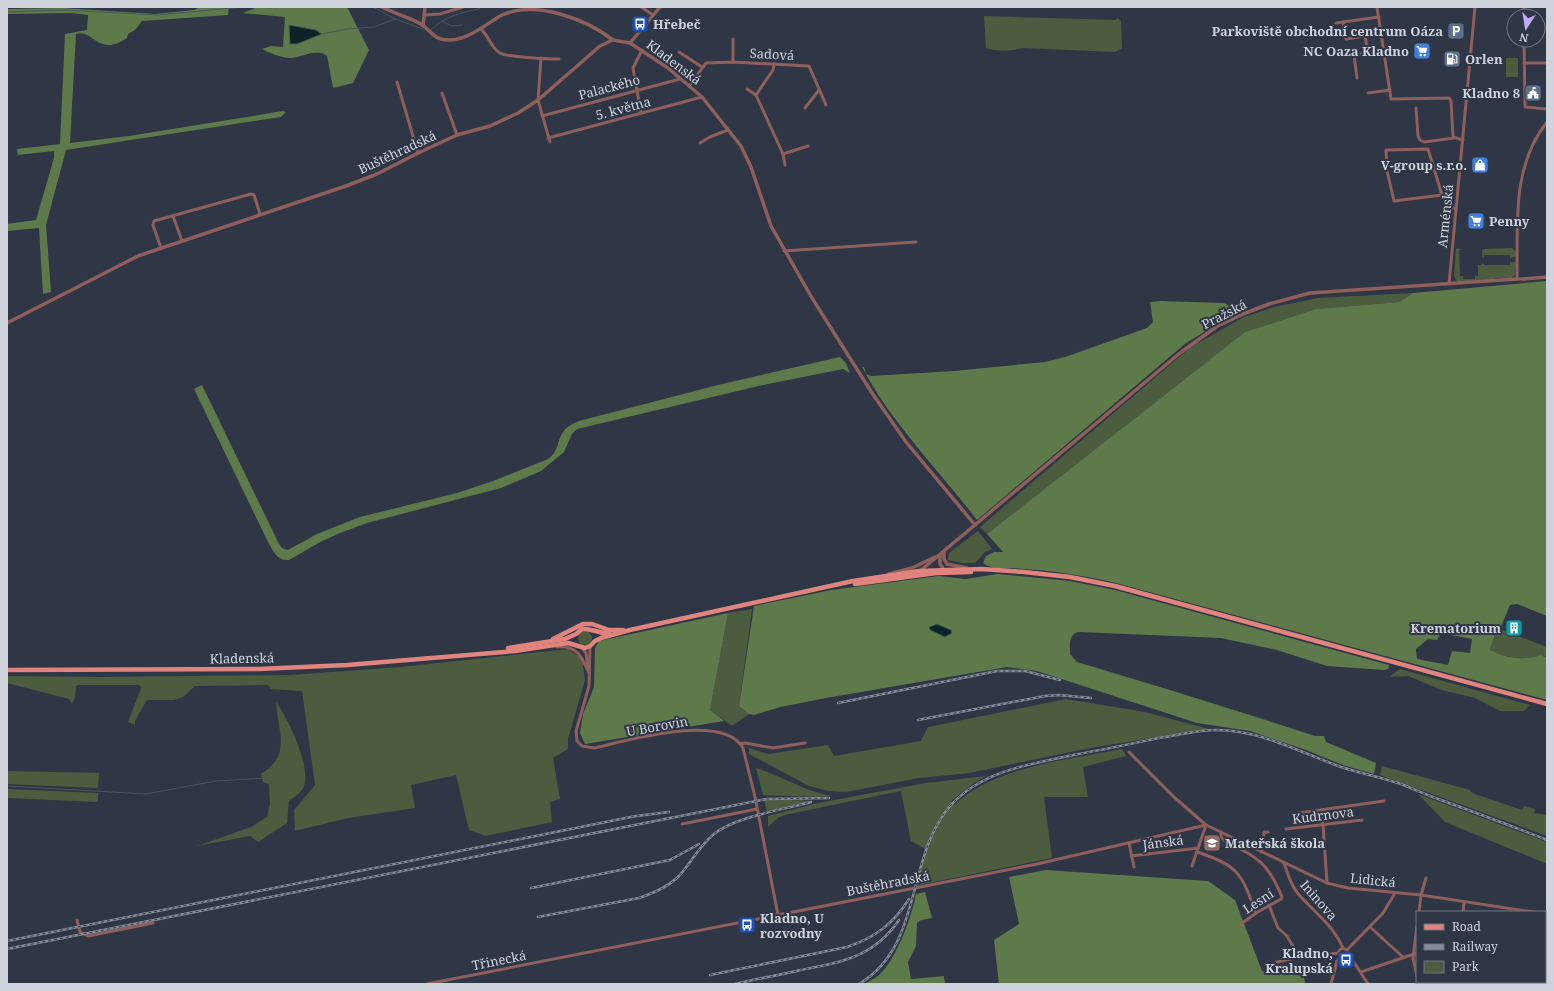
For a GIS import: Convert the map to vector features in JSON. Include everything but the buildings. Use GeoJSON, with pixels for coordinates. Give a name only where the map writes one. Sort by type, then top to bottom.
{"type":"FeatureCollection","features":[{"type":"Feature","properties":{"kind":"main road"},"geometry":{"type":"LineString","coordinates":[[477,654],[564,639],[576,634],[582,629],[588,628],[604,634],[630,630],[875,577],[943,569],[982,569],[1048,574],[1115,586],[1547,704]]}},
{"type":"Feature","properties":{"kind":"main road"},"geometry":{"type":"LineString","coordinates":[[830,586],[950,573],[998,571]]}},
{"type":"Feature","properties":{"kind":"main road"},"geometry":{"type":"LineString","coordinates":[[539,644],[561,636],[583,624],[592,624],[609,630],[630,630]]}},
{"type":"Feature","properties":{"kind":"main road"},"geometry":{"type":"LineString","coordinates":[[477,654],[568,643],[579,646],[590,646],[595,641],[630,630]]}},
{"type":"Feature","properties":{"kind":"main road"},"geometry":{"type":"LineString","coordinates":[[593,631],[595,641]]}},
{"type":"Feature","properties":{"kind":"main road"},"geometry":{"type":"LineString","coordinates":[[576,634],[576,640],[579,646]]}},
{"type":"Feature","properties":{"kind":"main road","name":"Kladenská"},"geometry":{"type":"LineString","coordinates":[[7,670],[259,670],[347,665],[477,654]]}},
{"type":"Feature","properties":{"kind":"main road"},"geometry":{"type":"LineString","coordinates":[[1492,984],[1498,983]]}},
{"type":"Feature","properties":{"kind":"street"},"geometry":{"type":"LineString","coordinates":[[382,7],[423,26],[426,7]]}},
{"type":"Feature","properties":{"kind":"street"},"geometry":{"type":"LineString","coordinates":[[424,15],[440,14],[464,7]]}},
{"type":"Feature","properties":{"kind":"street"},"geometry":{"type":"LineString","coordinates":[[641,7],[653,15]]}},
{"type":"Feature","properties":{"kind":"street"},"geometry":{"type":"LineString","coordinates":[[630,42],[660,7]]}},
{"type":"Feature","properties":{"kind":"street"},"geometry":{"type":"LineString","coordinates":[[1377,7],[1391,99],[1449,98],[1451,101],[1454,138]]}},
{"type":"Feature","properties":{"kind":"street","name":"Arménská"},"geometry":{"type":"LineString","coordinates":[[1449,284],[1475,7]]}},
{"type":"Feature","properties":{"kind":"street","name":"Kladenská"},"geometry":{"type":"LineString","coordinates":[[423,26],[430,33],[441,39],[466,36],[514,10],[534,8],[550,10],[602,32],[614,40],[630,42],[702,97],[740,146],[752,167],[771,226],[784,251],[872,394],[906,442],[975,525]]}},
{"type":"Feature","properties":{"kind":"street"},"geometry":{"type":"LineString","coordinates":[[1336,23],[1379,17]]}},
{"type":"Feature","properties":{"kind":"street"},"geometry":{"type":"LineString","coordinates":[[1343,22],[1346,39],[1365,36],[1368,53]]}},
{"type":"Feature","properties":{"kind":"street"},"geometry":{"type":"LineString","coordinates":[[481,29],[486,34],[491,45],[500,54],[559,59]]}},
{"type":"Feature","properties":{"kind":"street","name":"Sadová"},"geometry":{"type":"LineString","coordinates":[[733,39],[733,62]]}},
{"type":"Feature","properties":{"kind":"street","name":"Buštěhradská"},"geometry":{"type":"LineString","coordinates":[[7,323],[128,260],[352,184],[377,174],[418,153],[457,136],[500,122],[538,100],[596,50],[614,40]]}},
{"type":"Feature","properties":{"kind":"street"},"geometry":{"type":"LineString","coordinates":[[1524,48],[1525,107],[1547,109]]}},
{"type":"Feature","properties":{"kind":"street"},"geometry":{"type":"LineString","coordinates":[[641,113],[634,65],[642,50]]}},
{"type":"Feature","properties":{"kind":"street"},"geometry":{"type":"LineString","coordinates":[[1357,78],[1354,54],[1384,50]]}},
{"type":"Feature","properties":{"kind":"street"},"geometry":{"type":"LineString","coordinates":[[678,52],[702,67],[689,86]]}},
{"type":"Feature","properties":{"kind":"street"},"geometry":{"type":"LineString","coordinates":[[541,58],[538,100],[550,142]]}},
{"type":"Feature","properties":{"kind":"street","name":"Sadová"},"geometry":{"type":"LineString","coordinates":[[702,67],[706,63],[733,62],[809,66],[826,105]]}},
{"type":"Feature","properties":{"kind":"street"},"geometry":{"type":"LineString","coordinates":[[1524,63],[1547,63]]}},
{"type":"Feature","properties":{"kind":"street"},"geometry":{"type":"LineString","coordinates":[[756,95],[773,70],[774,64]]}},
{"type":"Feature","properties":{"kind":"street","name":"Palackého"},"geometry":{"type":"LineString","coordinates":[[542,116],[680,79]]}},
{"type":"Feature","properties":{"kind":"street"},"geometry":{"type":"LineString","coordinates":[[397,82],[418,153]]}},
{"type":"Feature","properties":{"kind":"street"},"geometry":{"type":"LineString","coordinates":[[746,89],[756,95],[783,154],[785,165]]}},
{"type":"Feature","properties":{"kind":"street"},"geometry":{"type":"LineString","coordinates":[[805,108],[819,90]]}},
{"type":"Feature","properties":{"kind":"street"},"geometry":{"type":"LineString","coordinates":[[1368,93],[1390,90]]}},
{"type":"Feature","properties":{"kind":"street"},"geometry":{"type":"LineString","coordinates":[[442,93],[457,136]]}},
{"type":"Feature","properties":{"kind":"street","name":"5. května"},"geometry":{"type":"LineString","coordinates":[[548,138],[702,97]]}},
{"type":"Feature","properties":{"kind":"street"},"geometry":{"type":"LineString","coordinates":[[1416,108],[1418,136],[1420,140],[1424,142],[1454,138],[1463,140]]}},
{"type":"Feature","properties":{"kind":"street"},"geometry":{"type":"LineString","coordinates":[[1517,279],[1518,203],[1520,181],[1531,146],[1547,122]]}},
{"type":"Feature","properties":{"kind":"street"},"geometry":{"type":"LineString","coordinates":[[700,143],[728,130]]}},
{"type":"Feature","properties":{"kind":"street"},"geometry":{"type":"LineString","coordinates":[[783,154],[808,146]]}},
{"type":"Feature","properties":{"kind":"street"},"geometry":{"type":"LineString","coordinates":[[1442,195],[1394,201],[1387,172],[1386,150],[1428,149],[1442,195],[1447,205],[1456,209]]}},
{"type":"Feature","properties":{"kind":"street"},"geometry":{"type":"LineString","coordinates":[[161,248],[153,223],[173,216],[252,194],[254,195],[260,214]]}},
{"type":"Feature","properties":{"kind":"street"},"geometry":{"type":"LineString","coordinates":[[173,216],[182,241]]}},
{"type":"Feature","properties":{"kind":"street"},"geometry":{"type":"LineString","coordinates":[[784,251],[916,242]]}},
{"type":"Feature","properties":{"kind":"street","name":"Pražská"},"geometry":{"type":"LineString","coordinates":[[940,554],[1180,353],[1216,327],[1269,304],[1310,293],[1547,277]]}},
{"type":"Feature","properties":{"kind":"street"},"geometry":{"type":"LineString","coordinates":[[944,551],[944,559],[947,564],[982,569]]}},
{"type":"Feature","properties":{"kind":"street"},"geometry":{"type":"LineString","coordinates":[[940,554],[939,561],[943,569],[950,573]]}},
{"type":"Feature","properties":{"kind":"street"},"geometry":{"type":"LineString","coordinates":[[896,578],[920,571],[940,554]]}},
{"type":"Feature","properties":{"kind":"street"},"geometry":{"type":"LineString","coordinates":[[875,577],[912,568],[940,554]]}},
{"type":"Feature","properties":{"kind":"street"},"geometry":{"type":"LineString","coordinates":[[579,646],[586,653],[590,675]]}},
{"type":"Feature","properties":{"kind":"street"},"geometry":{"type":"LineString","coordinates":[[590,646],[590,675]]}},
{"type":"Feature","properties":{"kind":"street"},"geometry":{"type":"LineString","coordinates":[[533,648],[568,647],[582,657],[590,675]]}},
{"type":"Feature","properties":{"kind":"street","name":"U Borovin"},"geometry":{"type":"LineString","coordinates":[[590,675],[588,690],[576,731],[576,741],[582,746],[594,748],[695,729],[713,732],[734,739],[740,744],[750,743],[772,748],[805,743]]}},
{"type":"Feature","properties":{"kind":"street"},"geometry":{"type":"LineString","coordinates":[[740,744],[757,809],[778,914]]}},
{"type":"Feature","properties":{"kind":"street","name":"Lidická"},"geometry":{"type":"LineString","coordinates":[[1129,752],[1175,798],[1206,826],[1327,883],[1348,888],[1421,895],[1521,911]]}},
{"type":"Feature","properties":{"kind":"street"},"geometry":{"type":"LineString","coordinates":[[1299,813],[1384,801]]}},
{"type":"Feature","properties":{"kind":"street"},"geometry":{"type":"LineString","coordinates":[[682,824],[757,809]]}},
{"type":"Feature","properties":{"kind":"street"},"geometry":{"type":"LineString","coordinates":[[1322,810],[1327,883]]}},
{"type":"Feature","properties":{"kind":"street","name":"Kudrnova"},"geometry":{"type":"LineString","coordinates":[[1286,830],[1362,820]]}},
{"type":"Feature","properties":{"kind":"street"},"geometry":{"type":"LineString","coordinates":[[1192,866],[1206,826]]}},
{"type":"Feature","properties":{"kind":"street","name":"Buštěhradská"},"geometry":{"type":"LineString","coordinates":[[574,955],[1038,864],[1128,842],[1206,826]]}},
{"type":"Feature","properties":{"kind":"street","name":"Lidická"},"geometry":{"type":"LineString","coordinates":[[1221,832],[1222,838],[1225,841],[1258,858],[1268,870],[1281,894]]}},
{"type":"Feature","properties":{"kind":"street"},"geometry":{"type":"LineString","coordinates":[[1261,852],[1264,845],[1264,832],[1268,832]]}},
{"type":"Feature","properties":{"kind":"street","name":"Jánská"},"geometry":{"type":"LineString","coordinates":[[1128,842],[1134,867]]}},
{"type":"Feature","properties":{"kind":"street","name":"Jánská"},"geometry":{"type":"LineString","coordinates":[[1131,856],[1197,850],[1218,859],[1238,872],[1245,884],[1256,913]]}},
{"type":"Feature","properties":{"kind":"street","name":"Ininova"},"geometry":{"type":"LineString","coordinates":[[1284,863],[1291,883],[1300,896],[1324,920],[1368,984]]}},
{"type":"Feature","properties":{"kind":"street"},"geometry":{"type":"LineString","coordinates":[[1419,911],[1421,895],[1426,878]]}},
{"type":"Feature","properties":{"kind":"street"},"geometry":{"type":"LineString","coordinates":[[1331,984],[1340,955],[1383,913],[1395,893]]}},
{"type":"Feature","properties":{"kind":"street","name":"Lesní"},"geometry":{"type":"LineString","coordinates":[[1241,924],[1256,913],[1281,899],[1281,894]]}},
{"type":"Feature","properties":{"kind":"street"},"geometry":{"type":"LineString","coordinates":[[1463,911],[1464,902]]}},
{"type":"Feature","properties":{"kind":"street"},"geometry":{"type":"LineString","coordinates":[[1269,905],[1278,928],[1287,936],[1299,957]]}},
{"type":"Feature","properties":{"kind":"street"},"geometry":{"type":"LineString","coordinates":[[77,920],[80,932],[88,936],[153,923]]}},
{"type":"Feature","properties":{"kind":"street"},"geometry":{"type":"LineString","coordinates":[[1370,927],[1403,957]]}},
{"type":"Feature","properties":{"kind":"street"},"geometry":{"type":"LineString","coordinates":[[1416,940],[1414,966],[1416,973]]}},
{"type":"Feature","properties":{"kind":"street"},"geometry":{"type":"LineString","coordinates":[[1277,962],[1299,957],[1340,955],[1345,957],[1346,950]]}},
{"type":"Feature","properties":{"kind":"street"},"geometry":{"type":"LineString","coordinates":[[1361,972],[1415,953]]}},
{"type":"Feature","properties":{"kind":"street","name":"Třinecká"},"geometry":{"type":"LineString","coordinates":[[427,984],[574,955]]}},
{"type":"Feature","properties":{"kind":"green space"},"geometry":{"type":"Polygon","coordinates":[[[200,7],[229,7],[228,15],[142,21],[135,30],[128,34],[127,38],[109,45],[103,44],[82,33],[76,34],[70,143],[129,136],[283,111],[286,112],[281,117],[66,150],[46,225],[51,292],[43,294],[39,228],[7,231],[7,224],[36,220],[54,158],[54,151],[18,155],[17,149],[60,144],[65,34],[87,30],[88,15],[71,13],[7,14],[7,9],[62,8],[155,14],[194,10],[200,7]]]}},
{"type":"Feature","properties":{"kind":"green space"},"geometry":{"type":"Polygon","coordinates":[[[258,7],[347,7],[369,50],[353,83],[333,88],[327,56],[323,54],[314,53],[289,58],[275,55],[262,49],[271,46],[283,47],[285,17],[243,13],[258,7]]]}},
{"type":"Feature","properties":{"kind":"green space"},"geometry":{"type":"Polygon","coordinates":[[[984,16],[1115,20],[1118,18],[1121,21],[1122,48],[1115,52],[1023,48],[1004,51],[986,48],[984,16]]]}},
{"type":"Feature","properties":{"kind":"green space"},"geometry":{"type":"Polygon","coordinates":[[[1506,58],[1518,58],[1518,77],[1506,77],[1506,58]]]}},
{"type":"Feature","properties":{"kind":"green space"},"geometry":{"type":"Polygon","coordinates":[[[1458,248],[1462,250],[1459,250],[1460,276],[1463,276],[1463,279],[1475,279],[1475,276],[1478,276],[1478,265],[1482,265],[1482,262],[1484,265],[1510,265],[1510,262],[1516,262],[1515,275],[1511,279],[1496,278],[1489,280],[1457,282],[1454,275],[1456,249],[1458,248]]]}},
{"type":"Feature","properties":{"kind":"green space"},"geometry":{"type":"Polygon","coordinates":[[[1512,248],[1516,252],[1516,257],[1510,258],[1510,255],[1484,255],[1484,258],[1482,257],[1482,251],[1484,249],[1512,248]]]}},
{"type":"Feature","properties":{"kind":"green space"},"geometry":{"type":"Polygon","coordinates":[[[1547,281],[1547,616],[1517,604],[1510,605],[1500,629],[1497,628],[1490,650],[1515,658],[1528,658],[1541,655],[1547,658],[1547,700],[1116,583],[1078,575],[993,567],[983,563],[986,556],[994,552],[1003,552],[987,534],[1245,332],[1316,309],[1400,302],[1413,293],[1547,281]],[[1441,633],[1437,640],[1428,639],[1416,649],[1417,659],[1448,665],[1452,651],[1470,653],[1472,639],[1441,633]]]}},
{"type":"Feature","properties":{"kind":"green space"},"geometry":{"type":"Polygon","coordinates":[[[1413,293],[1400,302],[1316,309],[1245,332],[987,534],[980,527],[1191,347],[1244,317],[1274,307],[1318,298],[1413,293]]]}},
{"type":"Feature","properties":{"kind":"green space"},"geometry":{"type":"Polygon","coordinates":[[[1150,302],[1224,303],[1239,311],[1186,343],[977,520],[901,427],[887,408],[866,374],[871,376],[954,371],[1045,362],[1065,357],[1147,328],[1153,322],[1150,302]]]}},
{"type":"Feature","properties":{"kind":"green space"},"geometry":{"type":"Polygon","coordinates":[[[840,357],[846,363],[850,373],[843,369],[763,385],[577,429],[572,434],[564,452],[541,471],[501,488],[367,523],[322,541],[289,560],[279,557],[268,542],[194,389],[202,385],[279,544],[282,548],[288,550],[317,534],[360,517],[457,493],[493,481],[548,459],[556,450],[565,430],[579,421],[722,384],[840,357]]]}},
{"type":"Feature","properties":{"kind":"green space"},"geometry":{"type":"Polygon","coordinates":[[[978,531],[992,549],[985,552],[975,563],[962,563],[948,560],[949,553],[978,531]]]}},
{"type":"Feature","properties":{"kind":"green space"},"geometry":{"type":"Polygon","coordinates":[[[998,574],[1070,581],[1115,590],[1389,665],[1388,669],[1384,670],[1327,666],[1277,650],[1221,638],[1078,632],[1075,633],[1070,641],[1070,654],[1077,662],[1315,736],[1324,736],[1326,742],[1376,763],[1374,774],[1343,765],[1306,750],[1250,731],[1197,723],[1037,671],[1007,667],[826,698],[780,707],[754,715],[749,714],[739,706],[754,606],[831,590],[939,576],[965,579],[998,574]]]}},
{"type":"Feature","properties":{"kind":"green space"},"geometry":{"type":"Polygon","coordinates":[[[752,609],[739,706],[749,714],[732,726],[710,710],[728,613],[752,609]]]}},
{"type":"Feature","properties":{"kind":"green space"},"geometry":{"type":"Polygon","coordinates":[[[728,613],[710,710],[724,721],[585,744],[580,733],[583,714],[594,687],[595,648],[599,641],[728,613]]]}},
{"type":"Feature","properties":{"kind":"green space"},"geometry":{"type":"Polygon","coordinates":[[[1497,628],[1547,647],[1547,658],[1541,655],[1528,658],[1515,658],[1490,651],[1497,628]]]}},
{"type":"Feature","properties":{"kind":"green space"},"geometry":{"type":"Polygon","coordinates":[[[582,631],[588,631],[592,635],[592,641],[588,645],[582,645],[578,641],[578,635],[582,631]]]}},
{"type":"Feature","properties":{"kind":"green space"},"geometry":{"type":"Polygon","coordinates":[[[568,649],[582,659],[585,680],[568,739],[568,749],[553,758],[560,799],[550,802],[552,822],[486,836],[469,830],[456,775],[411,785],[415,808],[348,818],[295,831],[294,810],[315,785],[302,691],[271,689],[268,685],[195,686],[183,697],[174,700],[147,700],[135,721],[135,725],[128,722],[140,691],[141,687],[138,685],[78,685],[76,686],[75,697],[72,704],[69,699],[7,683],[7,676],[99,677],[290,675],[401,667],[568,649]]]}},
{"type":"Feature","properties":{"kind":"green space"},"geometry":{"type":"Polygon","coordinates":[[[1400,669],[1530,705],[1524,711],[1500,711],[1475,698],[1442,690],[1408,676],[1389,677],[1400,669]]]}},
{"type":"Feature","properties":{"kind":"green space"},"geometry":{"type":"Polygon","coordinates":[[[1066,699],[1145,712],[1209,729],[1090,748],[969,773],[919,778],[846,792],[828,791],[809,786],[749,754],[749,748],[768,754],[828,745],[834,756],[921,741],[928,727],[1066,699]]]}},
{"type":"Feature","properties":{"kind":"green space"},"geometry":{"type":"Polygon","coordinates":[[[276,702],[287,720],[298,744],[305,769],[305,780],[302,790],[289,801],[287,823],[258,842],[250,836],[197,846],[251,827],[267,817],[270,804],[269,784],[263,782],[261,774],[271,767],[277,759],[280,751],[281,742],[276,702]]]}},
{"type":"Feature","properties":{"kind":"green space"},"geometry":{"type":"Polygon","coordinates":[[[1122,749],[1126,756],[1083,767],[1088,797],[1044,797],[1052,858],[914,885],[925,849],[911,841],[901,791],[789,814],[779,817],[768,827],[768,816],[818,803],[926,783],[986,776],[974,783],[951,801],[954,805],[971,792],[990,781],[1011,773],[1056,761],[1122,749]]]}},
{"type":"Feature","properties":{"kind":"green space"},"geometry":{"type":"Polygon","coordinates":[[[1382,766],[1470,790],[1472,793],[1522,810],[1524,806],[1535,809],[1534,813],[1547,815],[1547,836],[1380,775],[1382,766]]]}},
{"type":"Feature","properties":{"kind":"green space"},"geometry":{"type":"Polygon","coordinates":[[[756,768],[813,791],[833,796],[818,797],[763,795],[756,768]]]}},
{"type":"Feature","properties":{"kind":"green space"},"geometry":{"type":"Polygon","coordinates":[[[7,771],[99,773],[98,788],[7,784],[7,771]]]}},
{"type":"Feature","properties":{"kind":"green space"},"geometry":{"type":"Polygon","coordinates":[[[7,789],[98,793],[98,802],[7,798],[7,789]]]}},
{"type":"Feature","properties":{"kind":"green space"},"geometry":{"type":"Polygon","coordinates":[[[1418,794],[1547,842],[1547,864],[1445,822],[1418,794]]]}},
{"type":"Feature","properties":{"kind":"green space"},"geometry":{"type":"Polygon","coordinates":[[[781,799],[810,801],[767,812],[764,800],[781,799]]]}},
{"type":"Feature","properties":{"kind":"green space"},"geometry":{"type":"Polygon","coordinates":[[[1046,870],[1208,881],[1235,900],[1262,971],[1304,976],[1305,984],[999,984],[994,940],[1019,924],[1009,877],[1046,870]]]}},
{"type":"Feature","properties":{"kind":"green space"},"geometry":{"type":"Polygon","coordinates":[[[925,892],[932,918],[921,920],[917,923],[916,946],[908,962],[911,979],[944,976],[945,984],[864,984],[878,976],[891,960],[907,926],[916,894],[925,892]]]}},
{"type":"Feature","properties":{"kind":"shaded area"},"geometry":{"type":"Polygon","coordinates":[[[289,25],[316,30],[322,34],[297,44],[290,44],[289,25]]]}},
{"type":"Feature","properties":{"kind":"shaded area"},"geometry":{"type":"Polygon","coordinates":[[[937,624],[951,630],[952,633],[945,637],[930,630],[929,627],[937,624]]]}},
{"type":"Feature","properties":{"kind":"waterway"},"geometry":{"type":"LineString","coordinates":[[7,12],[62,10],[157,15],[243,7]]}},
{"type":"Feature","properties":{"kind":"waterway"},"geometry":{"type":"LineString","coordinates":[[373,7],[395,19],[423,29]]}},
{"type":"Feature","properties":{"kind":"waterway"},"geometry":{"type":"LineString","coordinates":[[431,30],[447,18],[479,9],[480,7]]}},
{"type":"Feature","properties":{"kind":"waterway"},"geometry":{"type":"LineString","coordinates":[[322,34],[347,29],[374,27],[395,19]]}},
{"type":"Feature","properties":{"kind":"waterway"},"geometry":{"type":"LineString","coordinates":[[441,21],[452,26],[462,25]]}},
{"type":"Feature","properties":{"kind":"waterway"},"geometry":{"type":"LineString","coordinates":[[7,786],[146,794],[216,781],[268,778]]}},
{"type":"Feature","properties":{"kind":"railway"},"geometry":{"type":"LineString","coordinates":[[838,703],[997,671],[1025,671],[1060,680]]}},
{"type":"Feature","properties":{"kind":"railway"},"geometry":{"type":"LineString","coordinates":[[918,720],[1045,696],[1059,695],[1091,698]]}},
{"type":"Feature","properties":{"kind":"railway"},"geometry":{"type":"LineString","coordinates":[[859,984],[880,967],[894,947],[905,924],[926,849],[937,826],[951,805],[963,793],[992,777],[1024,766],[1057,758],[1195,732],[1210,730],[1233,731],[1265,738],[1341,767],[1398,783],[1547,840]]}},
{"type":"Feature","properties":{"kind":"railway"},"geometry":{"type":"LineString","coordinates":[[7,949],[767,799],[829,798]]}},
{"type":"Feature","properties":{"kind":"railway"},"geometry":{"type":"LineString","coordinates":[[538,917],[639,898],[650,894],[675,880],[684,871],[704,844],[714,834],[724,828],[747,818],[811,802]]}},
{"type":"Feature","properties":{"kind":"railway"},"geometry":{"type":"LineString","coordinates":[[7,941],[636,816],[669,812]]}},
{"type":"Feature","properties":{"kind":"railway"},"geometry":{"type":"LineString","coordinates":[[531,888],[670,860],[699,844]]}},
{"type":"Feature","properties":{"kind":"railway"},"geometry":{"type":"LineString","coordinates":[[710,975],[847,947],[866,939],[883,929],[897,915],[909,899]]}},
{"type":"Feature","properties":{"kind":"railway"},"geometry":{"type":"LineString","coordinates":[[735,984],[830,964],[856,956],[879,942],[899,920]]}},
{"type":"Feature","properties":{"kind":"place","name":"Hřebeč"},"geometry":{"type":"Point","coordinates":[640,24]}},
{"type":"Feature","properties":{"kind":"place","name":"Parkoviště obchodní centrum Oáza"},"geometry":{"type":"Point","coordinates":[1456,31]}},
{"type":"Feature","properties":{"kind":"place","name":"NC Oaza Kladno"},"geometry":{"type":"Point","coordinates":[1422,51]}},
{"type":"Feature","properties":{"kind":"place","name":"Orlen"},"geometry":{"type":"Point","coordinates":[1452,59]}},
{"type":"Feature","properties":{"kind":"place","name":"Kladno 8"},"geometry":{"type":"Point","coordinates":[1533,93]}},
{"type":"Feature","properties":{"kind":"place","name":"V-group s.r.o."},"geometry":{"type":"Point","coordinates":[1480,165]}},
{"type":"Feature","properties":{"kind":"place","name":"Penny"},"geometry":{"type":"Point","coordinates":[1476,221]}},
{"type":"Feature","properties":{"kind":"place","name":"Krematorium"},"geometry":{"type":"Point","coordinates":[1514,628]}},
{"type":"Feature","properties":{"kind":"place","name":"Mateřská škola"},"geometry":{"type":"Point","coordinates":[1212,843]}},
{"type":"Feature","properties":{"kind":"place","name":"Kladno, U rozvodny"},"geometry":{"type":"Point","coordinates":[747,925]}},
{"type":"Feature","properties":{"kind":"place","name":"Kladno, Kralupská"},"geometry":{"type":"Point","coordinates":[1346,960]}}]}
